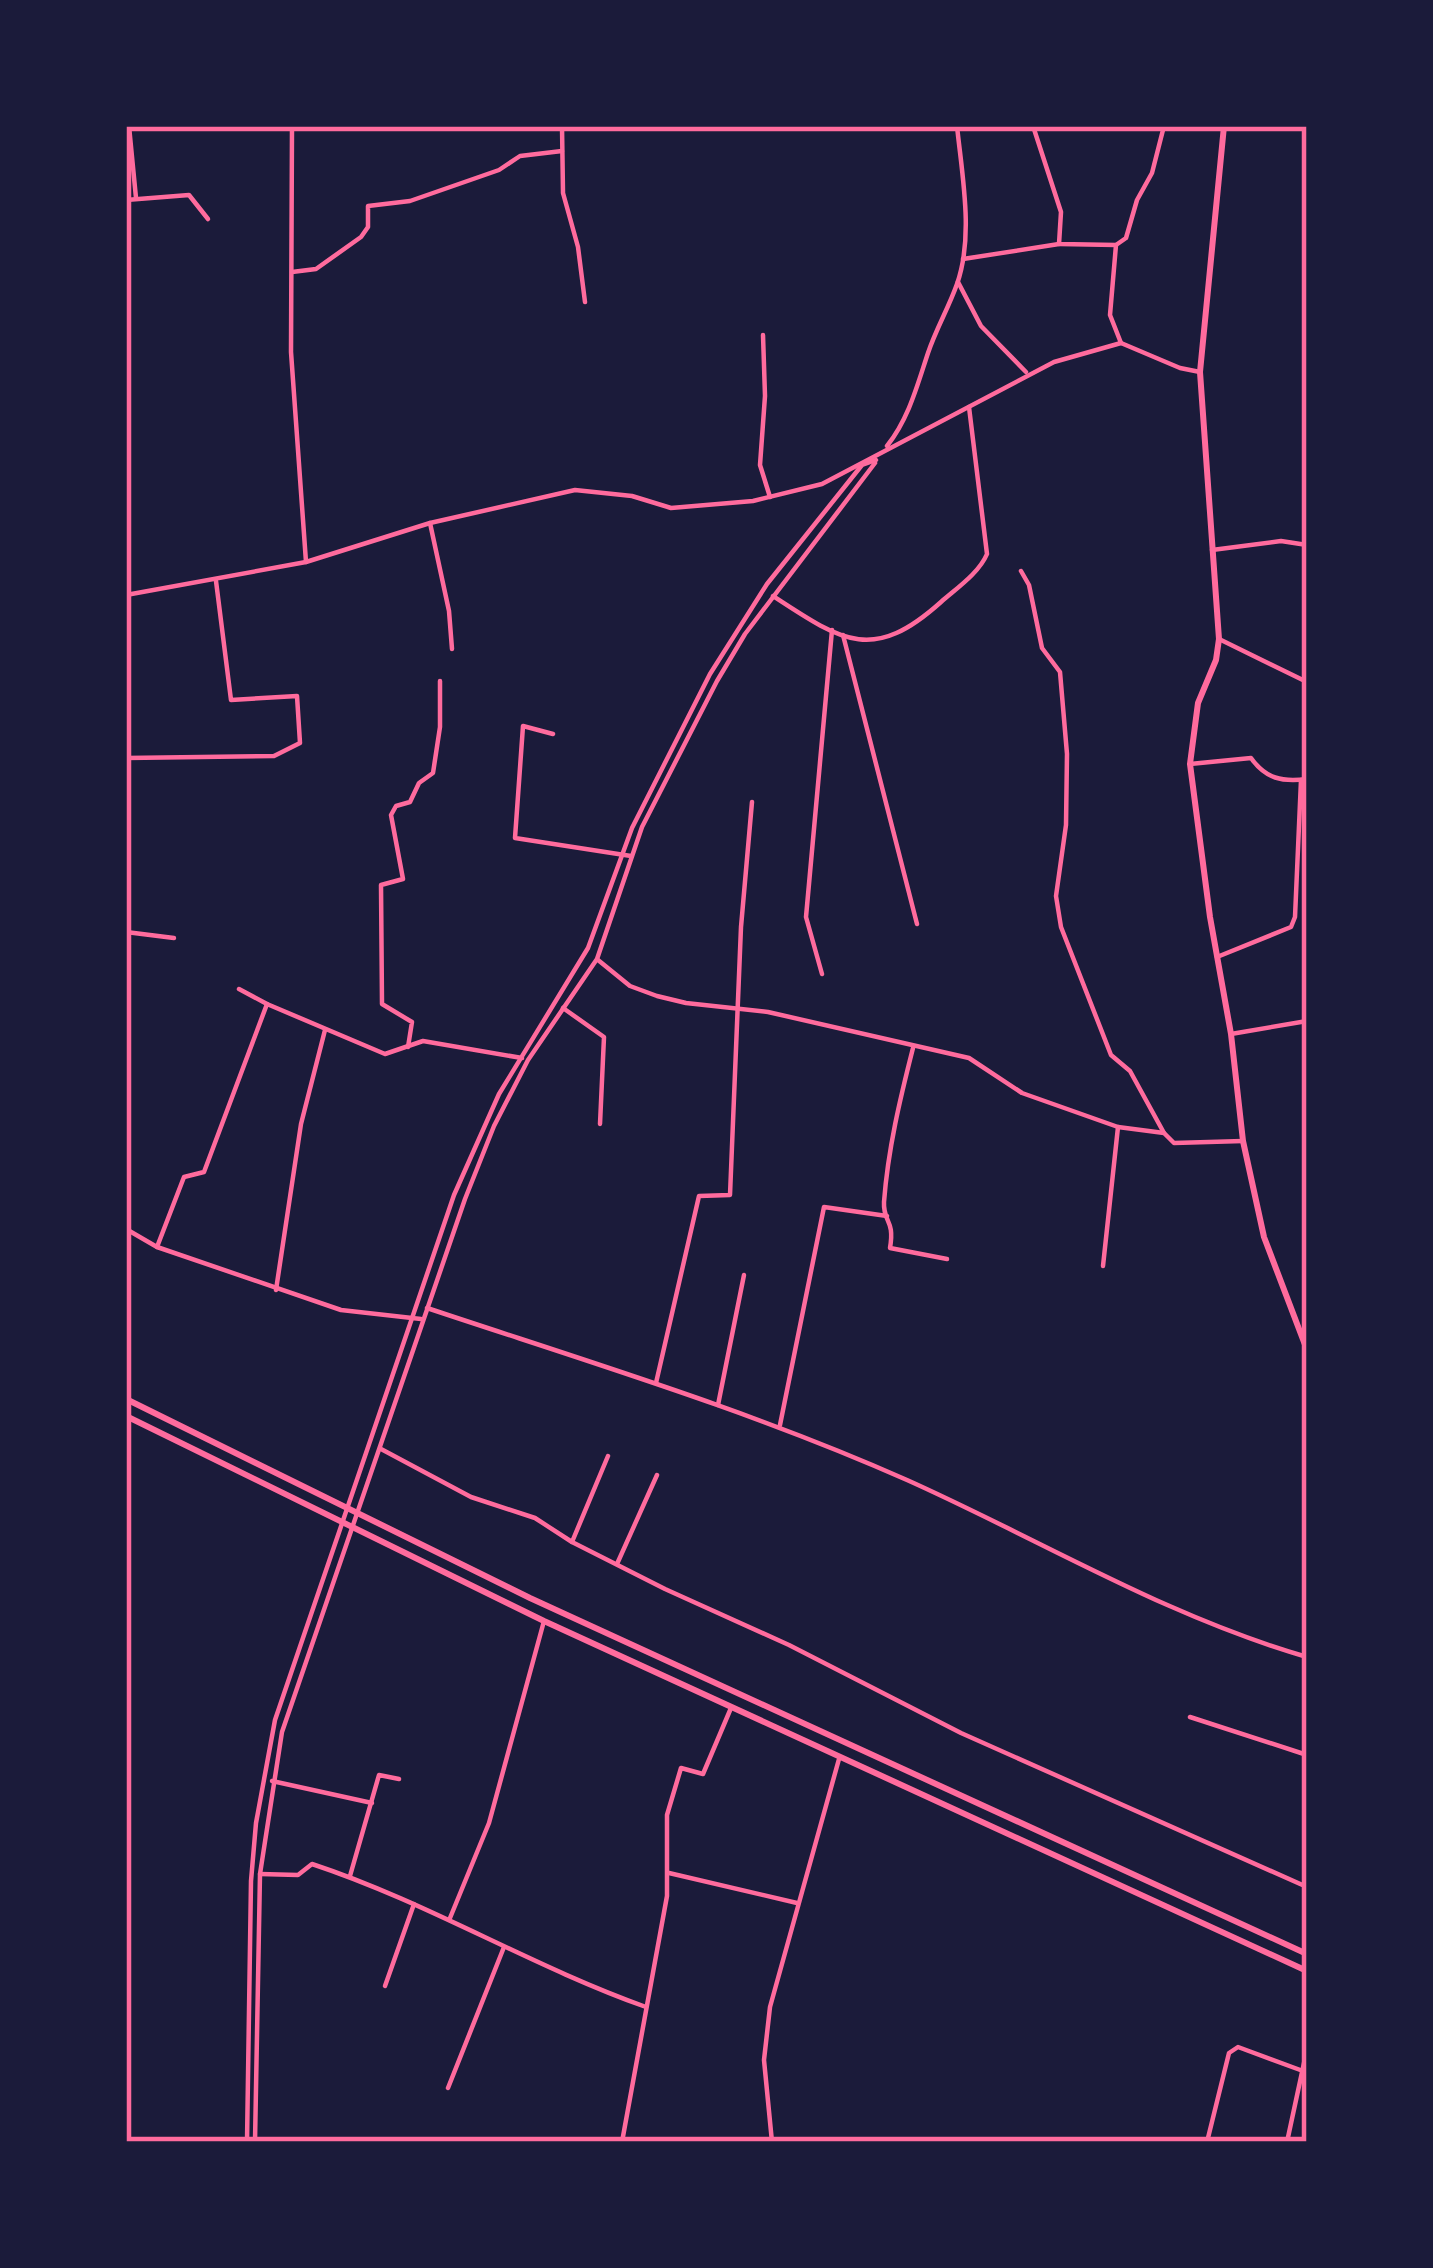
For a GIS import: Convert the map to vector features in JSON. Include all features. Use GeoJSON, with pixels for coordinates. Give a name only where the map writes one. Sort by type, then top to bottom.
{"type":"FeatureCollection","features":[{"type":"Feature","properties":{"kind":"main road"},"geometry":{"type":"LineString","coordinates":[[1224,126],[1200,372],[1219,639],[1216,660],[1198,703],[1190,764],[1243,1141],[1264,1237],[1307,1350]]}},
{"type":"Feature","properties":{"kind":"main road"},"geometry":{"type":"LineString","coordinates":[[126,1399],[552,1609],[1307,1954]]}},
{"type":"Feature","properties":{"kind":"main road"},"geometry":{"type":"LineString","coordinates":[[126,1416],[544,1622],[1307,1972]]}},
{"type":"Feature","properties":{"kind":"street"},"geometry":{"type":"LineString","coordinates":[[129,126],[136,198]]}},
{"type":"Feature","properties":{"kind":"street"},"geometry":{"type":"LineString","coordinates":[[292,126],[291,352],[306,562]]}},
{"type":"Feature","properties":{"kind":"street"},"geometry":{"type":"LineString","coordinates":[[562,126],[563,193],[578,247],[585,302]]}},
{"type":"Feature","properties":{"kind":"street"},"geometry":{"type":"LineString","coordinates":[[797,127],[829,126]]}},
{"type":"Feature","properties":{"kind":"street"},"geometry":{"type":"LineString","coordinates":[[839,126],[928,126]]}},
{"type":"Feature","properties":{"kind":"street"},"geometry":{"type":"LineString","coordinates":[[251,2142],[260,1874],[272,1781],[292,1700],[381,1449],[421,1319],[494,1126],[527,1060],[598,959],[631,856],[717,681],[772,596],[899,430],[914,400],[944,308],[958,282],[965,215],[957,126]]}},
{"type":"Feature","properties":{"kind":"street"},"geometry":{"type":"LineString","coordinates":[[1033,126],[1061,212],[1058,244]]}},
{"type":"Feature","properties":{"kind":"street"},"geometry":{"type":"LineString","coordinates":[[961,259],[1058,244],[1116,245],[1126,238],[1137,200],[1152,173],[1164,126]]}},
{"type":"Feature","properties":{"kind":"street"},"geometry":{"type":"LineString","coordinates":[[292,272],[316,268],[361,237],[368,226],[368,206],[410,201],[500,170],[520,156],[562,151]]}},
{"type":"Feature","properties":{"kind":"street"},"geometry":{"type":"LineString","coordinates":[[126,200],[189,195],[208,219]]}},
{"type":"Feature","properties":{"kind":"street"},"geometry":{"type":"LineString","coordinates":[[1116,245],[1110,315],[1121,343]]}},
{"type":"Feature","properties":{"kind":"street"},"geometry":{"type":"LineString","coordinates":[[958,282],[980,326],[1028,374]]}},
{"type":"Feature","properties":{"kind":"street"},"geometry":{"type":"LineString","coordinates":[[763,335],[760,465],[770,497]]}},
{"type":"Feature","properties":{"kind":"street"},"geometry":{"type":"LineString","coordinates":[[126,595],[306,562],[430,523],[575,490],[632,496],[671,508],[770,497],[822,484],[1028,374],[1096,347],[1121,343],[1200,372]]}},
{"type":"Feature","properties":{"kind":"street"},"geometry":{"type":"LineString","coordinates":[[772,596],[861,643],[886,639],[915,626],[987,557],[968,404]]}},
{"type":"Feature","properties":{"kind":"street"},"geometry":{"type":"LineString","coordinates":[[251,2142],[251,1881],[256,1823],[275,1720],[454,1196],[519,1057],[588,948],[643,805],[735,630],[862,465],[876,460]]}},
{"type":"Feature","properties":{"kind":"street"},"geometry":{"type":"LineString","coordinates":[[430,523],[452,649]]}},
{"type":"Feature","properties":{"kind":"street"},"geometry":{"type":"LineString","coordinates":[[1212,550],[1281,541],[1307,545]]}},
{"type":"Feature","properties":{"kind":"street"},"geometry":{"type":"LineString","coordinates":[[1021,571],[1042,648],[1060,672],[1067,754],[1066,825],[1057,896],[1061,927],[1111,1055],[1130,1070],[1164,1133],[1174,1143],[1243,1141]]}},
{"type":"Feature","properties":{"kind":"street"},"geometry":{"type":"LineString","coordinates":[[126,758],[274,756],[300,743],[298,696],[231,700],[216,581]]}},
{"type":"Feature","properties":{"kind":"street"},"geometry":{"type":"LineString","coordinates":[[822,974],[806,917],[832,630]]}},
{"type":"Feature","properties":{"kind":"street"},"geometry":{"type":"LineString","coordinates":[[843,635],[916,924]]}},
{"type":"Feature","properties":{"kind":"street"},"geometry":{"type":"LineString","coordinates":[[1219,639],[1307,682]]}},
{"type":"Feature","properties":{"kind":"street"},"geometry":{"type":"LineString","coordinates":[[408,1047],[412,1022],[382,1004],[381,885],[403,879],[391,815],[396,806],[410,802],[419,783],[433,773],[440,681]]}},
{"type":"Feature","properties":{"kind":"street"},"geometry":{"type":"LineString","coordinates":[[553,734],[523,726],[515,838],[631,856]]}},
{"type":"Feature","properties":{"kind":"street"},"geometry":{"type":"LineString","coordinates":[[1190,764],[1250,758],[1262,773],[1279,780],[1304,780],[1291,927],[1217,957]]}},
{"type":"Feature","properties":{"kind":"street"},"geometry":{"type":"LineString","coordinates":[[656,1384],[699,1196],[730,1196],[741,927],[752,802]]}},
{"type":"Feature","properties":{"kind":"street"},"geometry":{"type":"LineString","coordinates":[[126,932],[174,938]]}},
{"type":"Feature","properties":{"kind":"street"},"geometry":{"type":"LineString","coordinates":[[598,959],[631,986],[657,996],[827,1024],[970,1058],[1022,1093],[1118,1127],[1164,1133]]}},
{"type":"Feature","properties":{"kind":"street"},"geometry":{"type":"LineString","coordinates":[[239,989],[386,1054],[423,1041],[527,1060]]}},
{"type":"Feature","properties":{"kind":"street"},"geometry":{"type":"LineString","coordinates":[[157,1247],[184,1177],[204,1172],[266,1004]]}},
{"type":"Feature","properties":{"kind":"street"},"geometry":{"type":"LineString","coordinates":[[563,1008],[604,1037],[600,1124]]}},
{"type":"Feature","properties":{"kind":"street"},"geometry":{"type":"LineString","coordinates":[[1231,1034],[1307,1021]]}},
{"type":"Feature","properties":{"kind":"street"},"geometry":{"type":"LineString","coordinates":[[276,1290],[302,1124],[325,1030]]}},
{"type":"Feature","properties":{"kind":"street"},"geometry":{"type":"LineString","coordinates":[[913,1048],[894,1119],[884,1210],[893,1228],[890,1248],[946,1259]]}},
{"type":"Feature","properties":{"kind":"street"},"geometry":{"type":"LineString","coordinates":[[1103,1266],[1118,1127]]}},
{"type":"Feature","properties":{"kind":"street"},"geometry":{"type":"LineString","coordinates":[[780,1425],[824,1208],[887,1216]]}},
{"type":"Feature","properties":{"kind":"street"},"geometry":{"type":"LineString","coordinates":[[126,1229],[157,1247],[341,1310],[421,1319]]}},
{"type":"Feature","properties":{"kind":"street"},"geometry":{"type":"LineString","coordinates":[[718,1405],[744,1275]]}},
{"type":"Feature","properties":{"kind":"street"},"geometry":{"type":"LineString","coordinates":[[425,1308],[780,1425],[915,1484],[1136,1594],[1258,1643],[1307,1657]]}},
{"type":"Feature","properties":{"kind":"street"},"geometry":{"type":"LineString","coordinates":[[381,1449],[471,1498],[535,1518],[572,1542],[961,1733],[1307,1887]]}},
{"type":"Feature","properties":{"kind":"street"},"geometry":{"type":"LineString","coordinates":[[572,1542],[608,1456]]}},
{"type":"Feature","properties":{"kind":"street"},"geometry":{"type":"LineString","coordinates":[[617,1564],[656,1475]]}},
{"type":"Feature","properties":{"kind":"street"},"geometry":{"type":"LineString","coordinates":[[450,1919],[496,1804],[544,1622]]}},
{"type":"Feature","properties":{"kind":"street"},"geometry":{"type":"LineString","coordinates":[[622,2142],[669,1873],[668,1815],[681,1768],[703,1774],[731,1708]]}},
{"type":"Feature","properties":{"kind":"street"},"geometry":{"type":"LineString","coordinates":[[1190,1717],[1307,1755]]}},
{"type":"Feature","properties":{"kind":"street"},"geometry":{"type":"LineString","coordinates":[[772,2142],[764,2060],[770,2007],[839,1759]]}},
{"type":"Feature","properties":{"kind":"street"},"geometry":{"type":"LineString","coordinates":[[350,1876],[379,1775],[399,1779]]}},
{"type":"Feature","properties":{"kind":"street"},"geometry":{"type":"LineString","coordinates":[[272,1781],[372,1803]]}},
{"type":"Feature","properties":{"kind":"street"},"geometry":{"type":"LineString","coordinates":[[260,1874],[298,1875],[312,1864],[350,1876],[575,1981],[647,2007]]}},
{"type":"Feature","properties":{"kind":"street"},"geometry":{"type":"LineString","coordinates":[[669,1873],[797,1903]]}},
{"type":"Feature","properties":{"kind":"street"},"geometry":{"type":"LineString","coordinates":[[385,1986],[414,1904]]}},
{"type":"Feature","properties":{"kind":"street"},"geometry":{"type":"LineString","coordinates":[[448,2088],[503,1947]]}},
{"type":"Feature","properties":{"kind":"street"},"geometry":{"type":"LineString","coordinates":[[1207,2142],[1229,2053],[1238,2047],[1304,2071]]}},
{"type":"Feature","properties":{"kind":"street"},"geometry":{"type":"LineString","coordinates":[[1287,2142],[1307,2049]]}}]}
